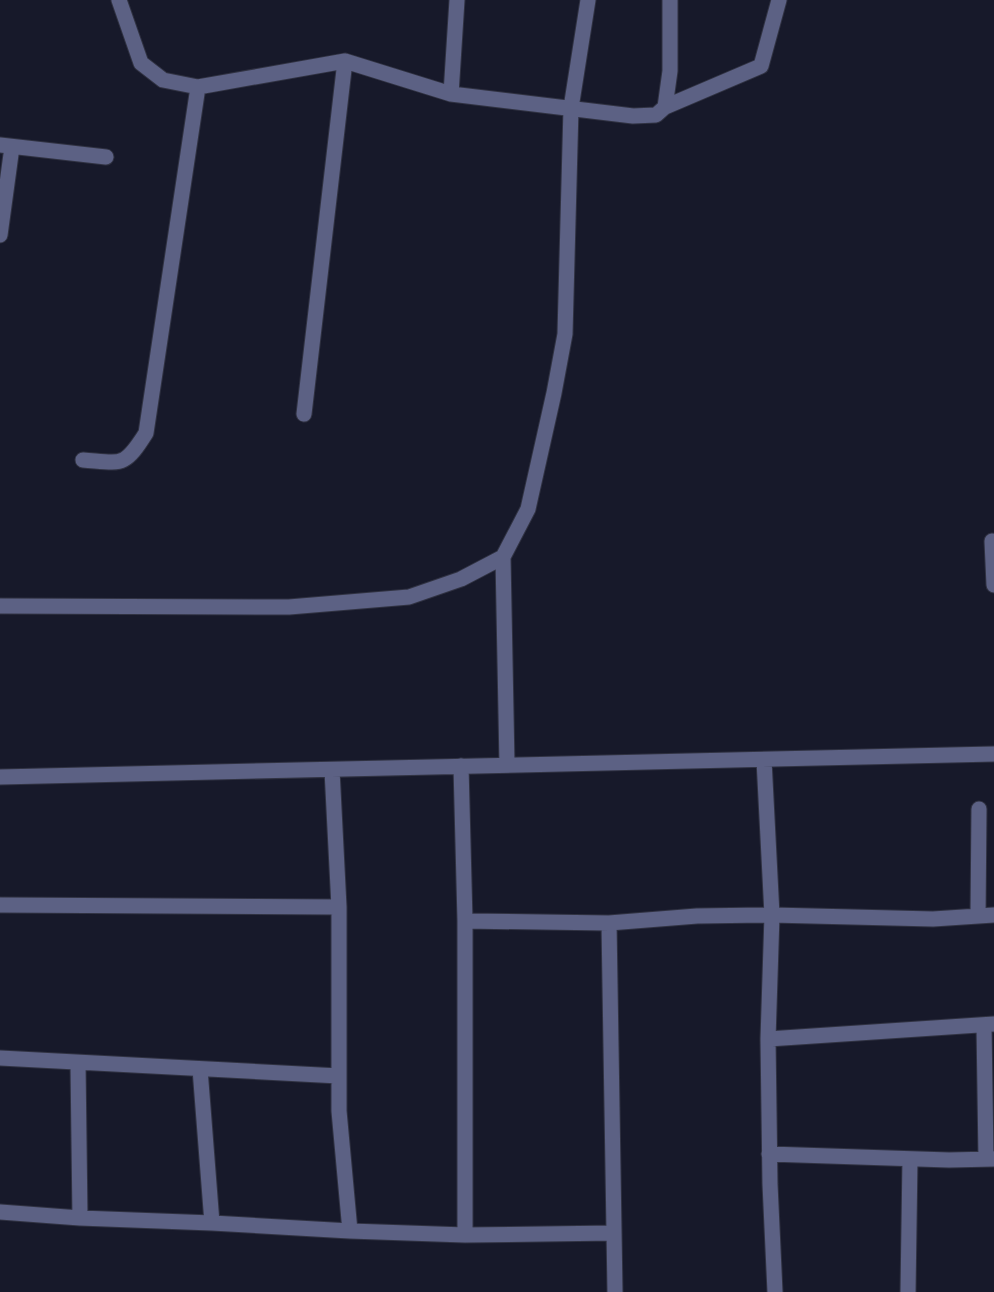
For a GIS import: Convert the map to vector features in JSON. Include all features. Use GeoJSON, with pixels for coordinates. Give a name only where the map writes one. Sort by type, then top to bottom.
{"type":"FeatureCollection","features":[{"type":"Feature","properties":{"kind":"street"},"geometry":{"type":"LineString","coordinates":[[119,0],[141,63],[163,80],[198,87],[345,60],[451,94],[633,116],[656,115],[665,107],[761,66],[779,0]]}},
{"type":"Feature","properties":{"kind":"street"},"geometry":{"type":"LineString","coordinates":[[451,94],[458,0]]}},
{"type":"Feature","properties":{"kind":"street"},"geometry":{"type":"LineString","coordinates":[[507,765],[502,557],[528,508],[565,334],[571,108],[588,0]]}},
{"type":"Feature","properties":{"kind":"street"},"geometry":{"type":"LineString","coordinates":[[665,107],[670,71],[670,0]]}},
{"type":"Feature","properties":{"kind":"street"},"geometry":{"type":"LineString","coordinates":[[304,414],[345,60]]}},
{"type":"Feature","properties":{"kind":"street"},"geometry":{"type":"LineString","coordinates":[[83,460],[118,462],[133,454],[146,433],[198,87]]}},
{"type":"Feature","properties":{"kind":"street"},"geometry":{"type":"LineString","coordinates":[[0,235],[6,146],[106,157]]}},
{"type":"Feature","properties":{"kind":"street"},"geometry":{"type":"LineString","coordinates":[[992,541],[994,585]]}},
{"type":"Feature","properties":{"kind":"street"},"geometry":{"type":"LineString","coordinates":[[0,606],[288,607],[409,597],[461,579],[502,557]]}},
{"type":"Feature","properties":{"kind":"street"},"geometry":{"type":"LineString","coordinates":[[0,777],[994,754]]}},
{"type":"Feature","properties":{"kind":"street"},"geometry":{"type":"LineString","coordinates":[[764,759],[772,915],[768,1040],[769,1154],[775,1292]]}},
{"type":"Feature","properties":{"kind":"street"},"geometry":{"type":"LineString","coordinates":[[461,766],[465,921],[465,1235]]}},
{"type":"Feature","properties":{"kind":"street"},"geometry":{"type":"LineString","coordinates":[[332,770],[339,907],[339,1111],[350,1231]]}},
{"type":"Feature","properties":{"kind":"street"},"geometry":{"type":"LineString","coordinates":[[978,916],[979,809]]}},
{"type":"Feature","properties":{"kind":"street"},"geometry":{"type":"LineString","coordinates":[[0,905],[339,907]]}},
{"type":"Feature","properties":{"kind":"street"},"geometry":{"type":"LineString","coordinates":[[465,921],[609,923],[697,916],[772,915],[933,919],[994,915]]}},
{"type":"Feature","properties":{"kind":"street"},"geometry":{"type":"LineString","coordinates":[[609,923],[615,1292]]}},
{"type":"Feature","properties":{"kind":"street"},"geometry":{"type":"LineString","coordinates":[[768,1040],[989,1024],[990,1159],[910,1159],[769,1154]]}},
{"type":"Feature","properties":{"kind":"street"},"geometry":{"type":"LineString","coordinates":[[0,1058],[78,1064],[339,1076]]}},
{"type":"Feature","properties":{"kind":"street"},"geometry":{"type":"LineString","coordinates":[[78,1064],[80,1218]]}},
{"type":"Feature","properties":{"kind":"street"},"geometry":{"type":"LineString","coordinates":[[200,1069],[212,1223]]}},
{"type":"Feature","properties":{"kind":"street"},"geometry":{"type":"LineString","coordinates":[[908,1292],[910,1159]]}},
{"type":"Feature","properties":{"kind":"street"},"geometry":{"type":"LineString","coordinates":[[0,1212],[80,1218],[465,1235],[614,1233]]}}]}
